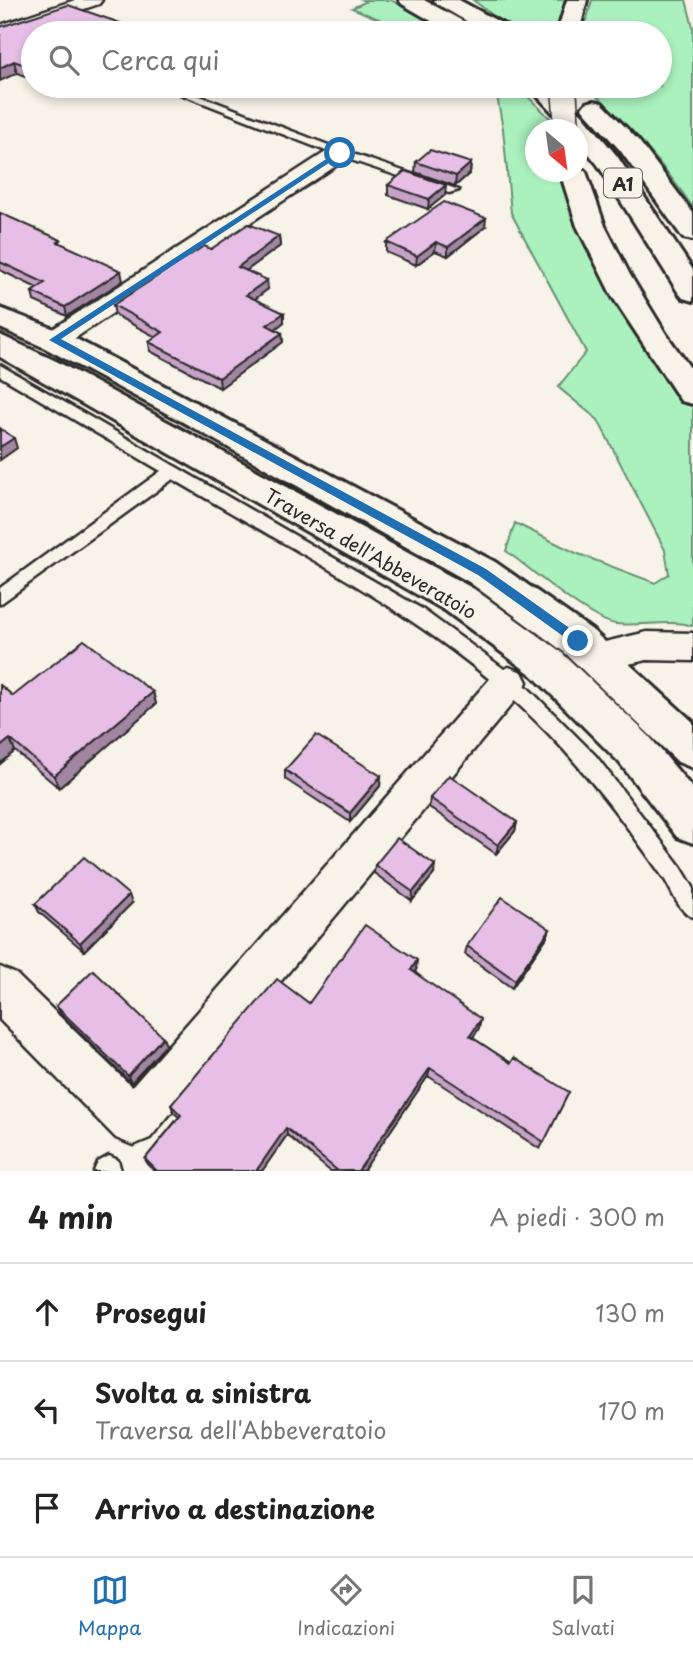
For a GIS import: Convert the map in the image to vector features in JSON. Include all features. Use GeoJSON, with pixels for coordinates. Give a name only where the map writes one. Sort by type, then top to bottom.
{"type":"FeatureCollection","features":[{"type":"Feature","properties":{"kind":"main road"},"geometry":{"type":"LineString","coordinates":[[410,0],[446,21]]}},
{"type":"Feature","properties":{"kind":"main road"},"geometry":{"type":"LineString","coordinates":[[444,0],[481,21]]}},
{"type":"Feature","properties":{"kind":"main road"},"geometry":{"type":"LineString","coordinates":[[571,21],[577,0]]}},
{"type":"Feature","properties":{"kind":"main road","name":"A1"},"geometry":{"type":"LineString","coordinates":[[551,98],[608,161],[693,292]]}},
{"type":"Feature","properties":{"kind":"main road"},"geometry":{"type":"LineString","coordinates":[[565,98],[566,119]]}},
{"type":"Feature","properties":{"kind":"main road","name":"A1"},"geometry":{"type":"LineString","coordinates":[[582,98],[629,145],[693,232]]}},
{"type":"Feature","properties":{"kind":"main road"},"geometry":{"type":"LineString","coordinates":[[576,182],[593,232],[628,299],[668,363],[693,394]]}},
{"type":"Feature","properties":{"kind":"main road","name":"Traversa dell'Abbeveratoio"},"geometry":{"type":"LineString","coordinates":[[0,317],[54,340],[482,572],[578,641],[693,749]]}},
{"type":"Feature","properties":{"kind":"main road","name":"Traversa dell'Abbeveratoio"},"geometry":{"type":"LineString","coordinates":[[0,345],[460,600],[547,663],[634,749],[693,823]]}},
{"type":"Feature","properties":{"kind":"street"},"geometry":{"type":"LineString","coordinates":[[30,21],[93,0]]}},
{"type":"Feature","properties":{"kind":"street"},"geometry":{"type":"LineString","coordinates":[[0,31],[21,24]]}},
{"type":"Feature","properties":{"kind":"street"},"geometry":{"type":"LineString","coordinates":[[54,340],[340,153]]}},
{"type":"Feature","properties":{"kind":"street"},"geometry":{"type":"LineString","coordinates":[[596,657],[647,646],[693,648]]}},
{"type":"Feature","properties":{"kind":"street"},"geometry":{"type":"LineString","coordinates":[[0,989],[133,1121],[509,682]]}},
{"type":"Feature","properties":{"kind":"lane"},"geometry":{"type":"LineString","coordinates":[[196,98],[340,153],[453,190]]}},
{"type":"Feature","properties":{"kind":"lane"},"geometry":{"type":"LineString","coordinates":[[0,370],[416,614],[509,682],[590,762],[673,874],[693,907]]}},
{"type":"Feature","properties":{"kind":"lane"},"geometry":{"type":"LineString","coordinates":[[0,597],[171,472]]}},
{"type":"Feature","properties":{"kind":"green space"},"geometry":{"type":"Polygon","coordinates":[[[362,0],[391,0],[427,21],[383,21],[352,8],[365,2],[362,0]]]}},
{"type":"Feature","properties":{"kind":"green space"},"geometry":{"type":"Polygon","coordinates":[[[473,0],[567,0],[561,21],[500,21],[473,0]]]}},
{"type":"Feature","properties":{"kind":"green space"},"geometry":{"type":"Polygon","coordinates":[[[592,0],[686,0],[693,27],[693,208],[643,144],[599,98],[672,98],[672,21],[586,21],[592,0]]]}},
{"type":"Feature","properties":{"kind":"green space"},"geometry":{"type":"Polygon","coordinates":[[[497,98],[529,98],[551,119],[525,119],[525,182],[571,182],[647,343],[693,405],[693,626],[674,623],[626,625],[605,621],[560,593],[506,551],[515,523],[576,553],[655,583],[669,574],[665,550],[598,420],[558,387],[586,352],[511,213],[497,98]]]}},
{"type":"Feature","properties":{"kind":"building"},"geometry":{"type":"Polygon","coordinates":[[[68,5],[114,21],[21,21],[21,64],[14,61],[0,68],[0,27],[68,5]]]}},
{"type":"Feature","properties":{"kind":"building"},"geometry":{"type":"Polygon","coordinates":[[[430,150],[471,163],[456,176],[416,162],[430,150]]]}},
{"type":"Feature","properties":{"kind":"building"},"geometry":{"type":"Polygon","coordinates":[[[405,171],[446,185],[429,199],[388,185],[405,171]]]}},
{"type":"Feature","properties":{"kind":"building"},"geometry":{"type":"Polygon","coordinates":[[[444,202],[486,218],[448,247],[436,242],[417,256],[386,242],[444,202]]]}},
{"type":"Feature","properties":{"kind":"building"},"geometry":{"type":"Polygon","coordinates":[[[0,213],[121,271],[65,307],[32,292],[45,283],[0,262],[0,213]]]}},
{"type":"Feature","properties":{"kind":"building"},"geometry":{"type":"Polygon","coordinates":[[[248,224],[279,236],[238,267],[267,280],[246,295],[284,313],[267,325],[282,333],[219,378],[149,342],[163,332],[113,305],[204,246],[211,249],[248,224]]]}},
{"type":"Feature","properties":{"kind":"building"},"geometry":{"type":"Polygon","coordinates":[[[0,428],[14,438],[0,447],[0,428]]]}},
{"type":"Feature","properties":{"kind":"building"},"geometry":{"type":"Polygon","coordinates":[[[84,640],[153,692],[54,776],[10,739],[0,747],[0,685],[13,696],[84,640]]]}},
{"type":"Feature","properties":{"kind":"building"},"geometry":{"type":"Polygon","coordinates":[[[316,735],[381,776],[350,813],[285,770],[316,735]]]}},
{"type":"Feature","properties":{"kind":"building"},"geometry":{"type":"Polygon","coordinates":[[[449,775],[517,822],[498,845],[430,798],[449,775]]]}},
{"type":"Feature","properties":{"kind":"building"},"geometry":{"type":"Polygon","coordinates":[[[397,838],[435,865],[413,892],[375,865],[397,838]]]}},
{"type":"Feature","properties":{"kind":"building"},"geometry":{"type":"Polygon","coordinates":[[[84,857],[129,895],[80,943],[35,904],[84,857]]]}},
{"type":"Feature","properties":{"kind":"building"},"geometry":{"type":"Polygon","coordinates":[[[502,897],[550,929],[515,980],[467,946],[502,897]]]}},
{"type":"Feature","properties":{"kind":"building"},"geometry":{"type":"Polygon","coordinates":[[[365,925],[417,960],[411,970],[481,1019],[470,1036],[511,1063],[514,1058],[569,1092],[544,1142],[430,1068],[358,1171],[338,1171],[286,1128],[256,1171],[157,1171],[145,1159],[181,1115],[171,1105],[277,979],[309,1003],[365,925]]]}},
{"type":"Feature","properties":{"kind":"building"},"geometry":{"type":"Polygon","coordinates":[[[93,970],[163,1037],[128,1076],[56,1006],[93,970]]]}},
{"type":"Feature","properties":{"kind":"route"},"geometry":{"type":"LineString","coordinates":[[340,153],[54,340],[482,572],[578,641]]}}]}
